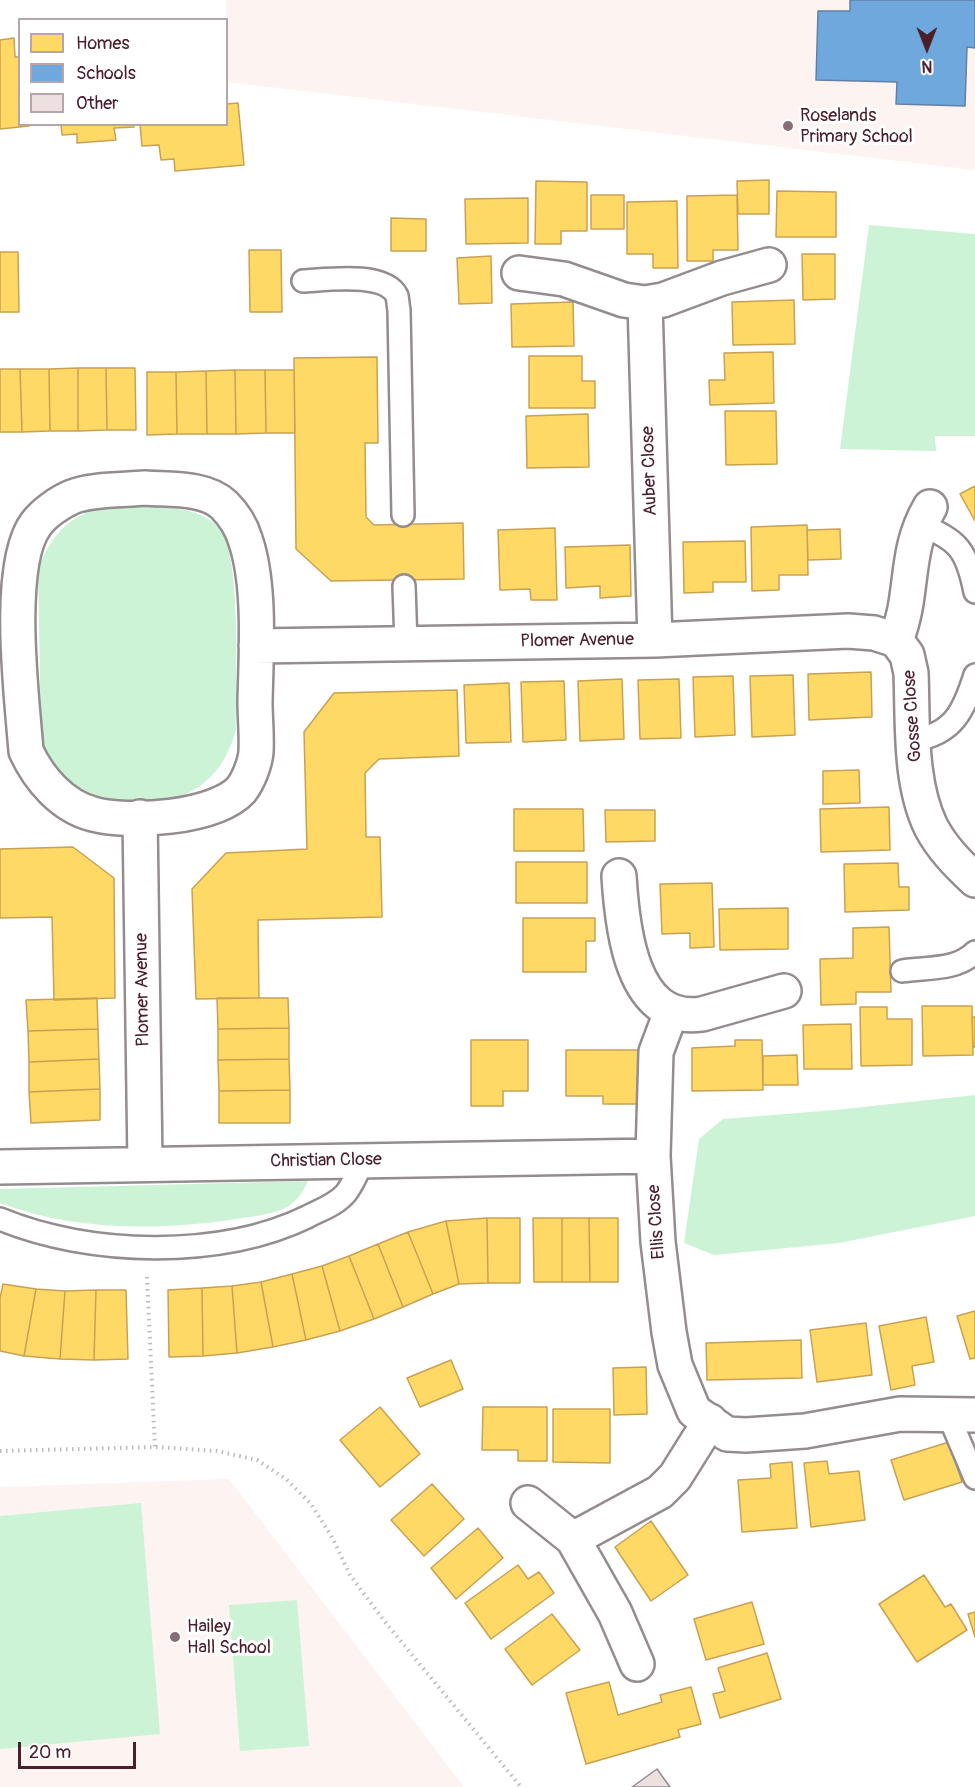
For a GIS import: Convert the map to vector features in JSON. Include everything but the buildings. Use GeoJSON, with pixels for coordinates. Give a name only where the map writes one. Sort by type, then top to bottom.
{"type":"FeatureCollection","features":[{"type":"Feature","properties":{"kind":"street"},"geometry":{"type":"LineString","coordinates":[[519,273],[564,279],[624,300],[645,303],[663,300],[722,278],[769,265]]}},
{"type":"Feature","properties":{"kind":"street","name":"Auber Close"},"geometry":{"type":"LineString","coordinates":[[645,303],[655,640]]}},
{"type":"Feature","properties":{"kind":"street"},"geometry":{"type":"LineString","coordinates":[[145,488],[203,494],[221,503],[235,517],[246,540],[252,578],[256,646],[256,753],[249,775],[240,790],[210,810],[187,815],[140,817],[93,814],[53,791],[35,770],[26,751],[10,657],[18,602],[20,567],[35,525],[56,506],[74,495],[145,488]]}},
{"type":"Feature","properties":{"kind":"street"},"geometry":{"type":"LineString","coordinates":[[896,640],[904,619],[913,546],[925,516]]}},
{"type":"Feature","properties":{"kind":"street","name":"Plomer Avenue"},"geometry":{"type":"LineString","coordinates":[[256,646],[655,640],[848,631],[874,633],[896,640]]}},
{"type":"Feature","properties":{"kind":"street","name":"Gosse Close"},"geometry":{"type":"LineString","coordinates":[[896,640],[907,655],[911,673],[918,785],[931,826],[950,857],[975,880]]}},
{"type":"Feature","properties":{"kind":"street","name":"Plomer Avenue"},"geometry":{"type":"LineString","coordinates":[[140,817],[145,1164]]}},
{"type":"Feature","properties":{"kind":"street"},"geometry":{"type":"LineString","coordinates":[[619,876],[624,936],[631,959],[650,991],[671,1012],[689,1016],[702,1014],[784,991]]}},
{"type":"Feature","properties":{"kind":"street","name":"Ellis Close"},"geometry":{"type":"LineString","coordinates":[[671,1012],[656,1052],[653,1156],[663,1293],[675,1365],[694,1411],[727,1434],[746,1435],[805,1431],[900,1414],[961,1414]]}},
{"type":"Feature","properties":{"kind":"street","name":"Christian Close"},"geometry":{"type":"LineString","coordinates":[[0,1167],[653,1156]]}},
{"type":"Feature","properties":{"kind":"street"},"geometry":{"type":"LineString","coordinates":[[573,1539],[660,1492],[675,1477],[710,1421]]}},
{"type":"Feature","properties":{"kind":"street"},"geometry":{"type":"LineString","coordinates":[[528,1503],[573,1539],[615,1613],[637,1664]]}},
{"type":"Feature","properties":{"kind":"lane"},"geometry":{"type":"LineString","coordinates":[[303,281],[369,279],[386,285],[396,295],[399,310],[403,515]]}},
{"type":"Feature","properties":{"kind":"lane"},"geometry":{"type":"LineString","coordinates":[[925,516],[963,552],[975,592]]}},
{"type":"Feature","properties":{"kind":"lane"},"geometry":{"type":"LineString","coordinates":[[404,586],[406,643]]}},
{"type":"Feature","properties":{"kind":"lane"},"geometry":{"type":"LineString","coordinates":[[914,740],[942,732],[958,718],[975,675]]}},
{"type":"Feature","properties":{"kind":"lane"},"geometry":{"type":"LineString","coordinates":[[902,971],[935,970],[969,958],[975,952]]}},
{"type":"Feature","properties":{"kind":"lane"},"geometry":{"type":"LineString","coordinates":[[0,1219],[66,1238],[146,1249],[235,1239],[286,1227],[326,1208],[345,1195],[363,1161]]}},
{"type":"Feature","properties":{"kind":"lane"},"geometry":{"type":"LineString","coordinates":[[961,1414],[975,1478]]}},
{"type":"Feature","properties":{"kind":"path"},"geometry":{"type":"LineString","coordinates":[[146,1249],[155,1447]]}},
{"type":"Feature","properties":{"kind":"path"},"geometry":{"type":"LineString","coordinates":[[0,1451],[155,1447],[217,1451],[257,1460],[286,1479],[310,1504],[333,1539],[350,1575],[385,1622],[521,1787]]}},
{"type":"Feature","properties":{"kind":"shaded area","name":"Roselands Primary School"},"geometry":{"type":"Polygon","coordinates":[[[226,0],[975,0],[975,170],[228,82],[226,0]]]}},
{"type":"Feature","properties":{"kind":"shaded area","name":"Hailey Hall School"},"geometry":{"type":"Polygon","coordinates":[[[229,1479],[464,1787],[0,1787],[0,1487],[229,1479]]]}},
{"type":"Feature","properties":{"kind":"green space"},"geometry":{"type":"Polygon","coordinates":[[[869,225],[975,234],[975,436],[935,436],[936,451],[840,449],[869,225]]]}},
{"type":"Feature","properties":{"kind":"green space"},"geometry":{"type":"Polygon","coordinates":[[[122,506],[173,508],[208,519],[218,526],[226,540],[231,562],[236,622],[236,729],[226,756],[201,786],[175,797],[155,801],[112,799],[91,793],[73,784],[58,772],[47,756],[41,733],[38,572],[41,562],[50,544],[70,522],[92,511],[122,506]]]}},
{"type":"Feature","properties":{"kind":"green space"},"geometry":{"type":"Polygon","coordinates":[[[975,1095],[975,1216],[839,1243],[714,1255],[684,1243],[699,1139],[723,1119],[975,1095]]]}},
{"type":"Feature","properties":{"kind":"green space"},"geometry":{"type":"Polygon","coordinates":[[[308,1181],[295,1201],[277,1211],[263,1215],[177,1226],[87,1224],[28,1212],[0,1203],[0,1189],[308,1181]]]}},
{"type":"Feature","properties":{"kind":"green space"},"geometry":{"type":"Polygon","coordinates":[[[141,1503],[160,1734],[0,1749],[0,1516],[141,1503]]]}},
{"type":"Feature","properties":{"kind":"green space"},"geometry":{"type":"Polygon","coordinates":[[[297,1600],[309,1746],[240,1751],[229,1605],[297,1600]]]}},
{"type":"Feature","properties":{"kind":"place","name":"Roselands Primary School"},"geometry":{"type":"Point","coordinates":[788,126]}},
{"type":"Feature","properties":{"kind":"place","name":"Hailey Hall School"},"geometry":{"type":"Point","coordinates":[175,1637]}}]}
